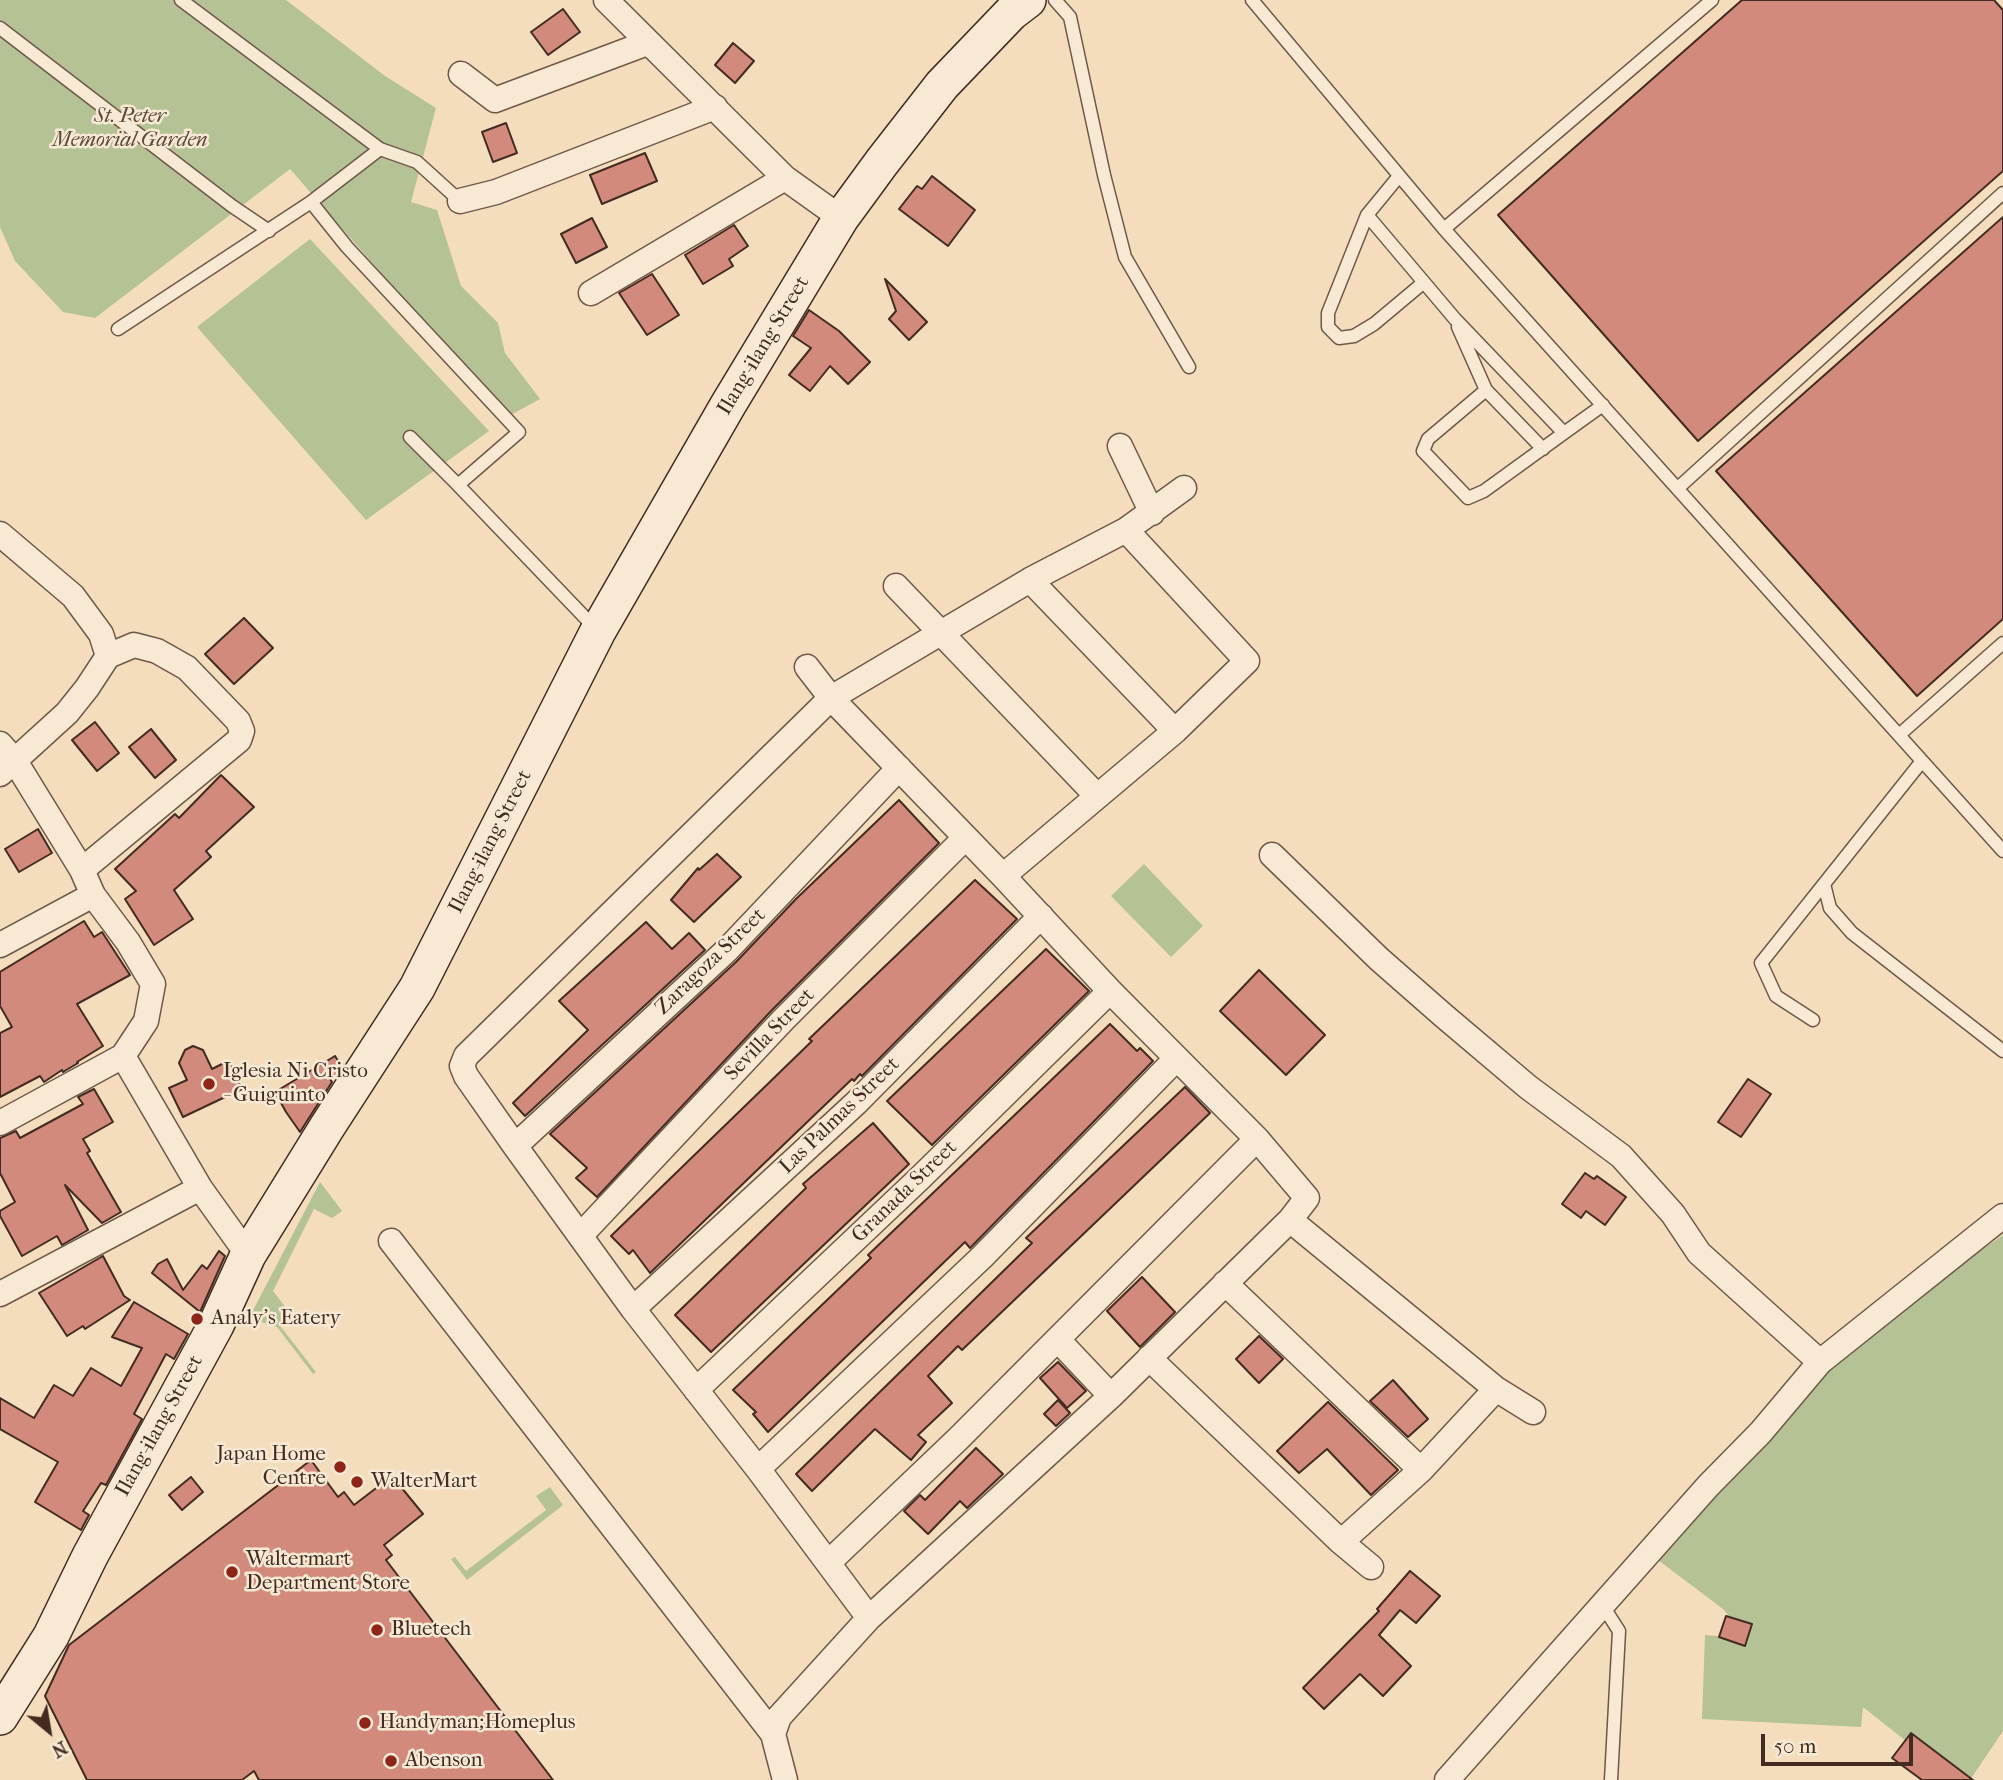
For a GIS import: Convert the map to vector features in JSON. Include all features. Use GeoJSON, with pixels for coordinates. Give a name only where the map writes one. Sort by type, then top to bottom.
{"type":"FeatureCollection","features":[{"type":"Feature","properties":{"kind":"street"},"geometry":{"type":"LineString","coordinates":[[606,0],[785,178],[841,218]]}},
{"type":"Feature","properties":{"kind":"street","name":"Ilang-ilang Street"},"geometry":{"type":"LineString","coordinates":[[0,1717],[51,1636],[90,1556],[216,1325],[248,1255],[417,988],[598,631],[728,405],[841,218],[942,85],[1011,13],[1028,0]]}},
{"type":"Feature","properties":{"kind":"street"},"geometry":{"type":"LineString","coordinates":[[461,74],[495,100],[647,43]]}},
{"type":"Feature","properties":{"kind":"street"},"geometry":{"type":"LineString","coordinates":[[460,201],[496,192],[715,107]]}},
{"type":"Feature","properties":{"kind":"street"},"geometry":{"type":"LineString","coordinates":[[591,293],[785,178]]}},
{"type":"Feature","properties":{"kind":"street"},"geometry":{"type":"LineString","coordinates":[[1120,446],[1152,513]]}},
{"type":"Feature","properties":{"kind":"street"},"geometry":{"type":"LineString","coordinates":[[869,1618],[758,1469],[633,1309],[515,1146],[466,1076],[462,1066],[466,1056],[831,698],[1030,580],[1126,530],[1184,488]]}},
{"type":"Feature","properties":{"kind":"street"},"geometry":{"type":"LineString","coordinates":[[1003,876],[1175,731],[1247,660],[1126,530]]}},
{"type":"Feature","properties":{"kind":"street"},"geometry":{"type":"LineString","coordinates":[[0,534],[73,596],[101,634],[108,656]]}},
{"type":"Feature","properties":{"kind":"street"},"geometry":{"type":"LineString","coordinates":[[1030,580],[1175,731]]}},
{"type":"Feature","properties":{"kind":"street"},"geometry":{"type":"LineString","coordinates":[[896,586],[1097,796]]}},
{"type":"Feature","properties":{"kind":"street"},"geometry":{"type":"LineString","coordinates":[[0,1123],[123,1056],[146,1021],[153,984],[128,942],[93,895],[82,870],[5,760],[67,713],[108,656],[134,645],[157,650],[187,668],[238,721],[242,731],[239,740],[82,870]]}},
{"type":"Feature","properties":{"kind":"street"},"geometry":{"type":"LineString","coordinates":[[773,1734],[779,1717],[869,1618],[1111,1396],[1290,1220],[1307,1198],[1257,1139],[1110,991],[831,698],[807,667]]}},
{"type":"Feature","properties":{"kind":"street","name":"Zaragoza Street"},"geometry":{"type":"LineString","coordinates":[[515,1146],[726,951],[899,768]]}},
{"type":"Feature","properties":{"kind":"street","name":"Sevilla Street"},"geometry":{"type":"LineString","coordinates":[[580,1236],[783,1020],[965,838]]}},
{"type":"Feature","properties":{"kind":"street"},"geometry":{"type":"LineString","coordinates":[[1272,855],[1379,959],[1444,1016],[1528,1087],[1620,1156],[1673,1214],[1699,1253],[1820,1362]]}},
{"type":"Feature","properties":{"kind":"street"},"geometry":{"type":"LineString","coordinates":[[0,945],[93,895]]}},
{"type":"Feature","properties":{"kind":"street","name":"Las Palmas Street"},"geometry":{"type":"LineString","coordinates":[[633,1309],[856,1103],[1041,916]]}},
{"type":"Feature","properties":{"kind":"street","name":"Granada Street"},"geometry":{"type":"LineString","coordinates":[[696,1390],[911,1188],[1110,991]]}},
{"type":"Feature","properties":{"kind":"street"},"geometry":{"type":"LineString","coordinates":[[123,1056],[200,1188],[248,1255]]}},
{"type":"Feature","properties":{"kind":"street"},"geometry":{"type":"LineString","coordinates":[[758,1469],[982,1257],[1176,1059]]}},
{"type":"Feature","properties":{"kind":"street"},"geometry":{"type":"LineString","coordinates":[[828,1563],[1058,1340],[1257,1139]]}},
{"type":"Feature","properties":{"kind":"street"},"geometry":{"type":"LineString","coordinates":[[0,1294],[200,1188]]}},
{"type":"Feature","properties":{"kind":"street"},"geometry":{"type":"LineString","coordinates":[[1447,1780],[1708,1486],[1761,1432],[1820,1362],[2003,1216]]}},
{"type":"Feature","properties":{"kind":"street"},"geometry":{"type":"LineString","coordinates":[[1290,1220],[1496,1389],[1533,1412]]}},
{"type":"Feature","properties":{"kind":"street"},"geometry":{"type":"LineString","coordinates":[[391,1241],[773,1734],[785,1780]]}},
{"type":"Feature","properties":{"kind":"street"},"geometry":{"type":"LineString","coordinates":[[1225,1283],[1421,1471]]}},
{"type":"Feature","properties":{"kind":"street"},"geometry":{"type":"LineString","coordinates":[[1058,1340],[1111,1396]]}},
{"type":"Feature","properties":{"kind":"street"},"geometry":{"type":"LineString","coordinates":[[1149,1358],[1341,1542],[1371,1567]]}},
{"type":"Feature","properties":{"kind":"street"},"geometry":{"type":"LineString","coordinates":[[1341,1542],[1421,1471],[1496,1389]]}},
{"type":"Feature","properties":{"kind":"lane"},"geometry":{"type":"LineString","coordinates":[[181,0],[380,149],[417,162],[460,201]]}},
{"type":"Feature","properties":{"kind":"lane"},"geometry":{"type":"LineString","coordinates":[[1055,0],[1070,17],[1104,175],[1125,257],[1189,367]]}},
{"type":"Feature","properties":{"kind":"lane"},"geometry":{"type":"LineString","coordinates":[[1252,0],[1444,229],[2003,851]]}},
{"type":"Feature","properties":{"kind":"lane"},"geometry":{"type":"LineString","coordinates":[[1444,229],[1712,0]]}},
{"type":"Feature","properties":{"kind":"lane"},"geometry":{"type":"LineString","coordinates":[[0,28],[232,206],[269,231]]}},
{"type":"Feature","properties":{"kind":"lane"},"geometry":{"type":"LineString","coordinates":[[118,329],[269,231],[380,149]]}},
{"type":"Feature","properties":{"kind":"lane"},"geometry":{"type":"LineString","coordinates":[[1399,176],[1367,215],[1328,313],[1328,327],[1339,338],[1354,336],[1374,324],[1423,283]]}},
{"type":"Feature","properties":{"kind":"lane"},"geometry":{"type":"LineString","coordinates":[[1678,488],[2003,193]]}},
{"type":"Feature","properties":{"kind":"lane"},"geometry":{"type":"LineString","coordinates":[[311,202],[347,247],[519,432],[458,485]]}},
{"type":"Feature","properties":{"kind":"lane"},"geometry":{"type":"LineString","coordinates":[[1367,215],[1455,319],[1564,433]]}},
{"type":"Feature","properties":{"kind":"lane"},"geometry":{"type":"LineString","coordinates":[[1455,319],[1486,390],[1543,449]]}},
{"type":"Feature","properties":{"kind":"lane"},"geometry":{"type":"LineString","coordinates":[[1486,390],[1428,439],[1423,451],[1468,498],[1484,491],[1603,405]]}},
{"type":"Feature","properties":{"kind":"lane"},"geometry":{"type":"LineString","coordinates":[[410,437],[598,631]]}},
{"type":"Feature","properties":{"kind":"lane"},"geometry":{"type":"LineString","coordinates":[[1899,735],[2003,643]]}},
{"type":"Feature","properties":{"kind":"lane"},"geometry":{"type":"LineString","coordinates":[[1813,1020],[1776,996],[1760,963],[1922,761]]}},
{"type":"Feature","properties":{"kind":"lane"},"geometry":{"type":"LineString","coordinates":[[1824,884],[1830,908],[1852,933],[2003,1051]]}},
{"type":"Feature","properties":{"kind":"lane"},"geometry":{"type":"LineString","coordinates":[[1603,1606],[1619,1631],[1611,1780]]}},
{"type":"Feature","properties":{"kind":"green space","name":"St. Peter Memorial Garden"},"geometry":{"type":"Polygon","coordinates":[[[0,0],[286,0],[385,76],[436,108],[411,202],[437,210],[461,286],[498,323],[505,353],[540,399],[507,417],[290,169],[95,318],[63,312],[15,261],[0,227],[0,0]]]}},
{"type":"Feature","properties":{"kind":"green space"},"geometry":{"type":"Polygon","coordinates":[[[310,239],[489,431],[366,520],[197,327],[310,239]]]}},
{"type":"Feature","properties":{"kind":"green space"},"geometry":{"type":"Polygon","coordinates":[[[1144,864],[1203,926],[1171,957],[1111,896],[1144,864]]]}},
{"type":"Feature","properties":{"kind":"green space"},"geometry":{"type":"Polygon","coordinates":[[[320,1182],[342,1211],[332,1218],[314,1209],[273,1291],[293,1317],[281,1327],[316,1372],[313,1374],[277,1327],[249,1318],[320,1182]]]}},
{"type":"Feature","properties":{"kind":"green space"},"geometry":{"type":"Polygon","coordinates":[[[2003,1235],[2003,1731],[1970,1780],[1955,1780],[1863,1707],[1861,1727],[1702,1719],[1705,1635],[1730,1637],[1736,1624],[1723,1609],[1650,1554],[1827,1360],[2003,1235]]]}},
{"type":"Feature","properties":{"kind":"green space"},"geometry":{"type":"Polygon","coordinates":[[[550,1487],[563,1505],[467,1580],[451,1559],[455,1557],[466,1571],[546,1510],[536,1496],[550,1487]]]}},
{"type":"Feature","properties":{"kind":"building"},"geometry":{"type":"Polygon","coordinates":[[[1742,0],[1994,0],[2003,10],[2003,171],[1698,441],[1498,215],[1742,0]]]}},
{"type":"Feature","properties":{"kind":"building"},"geometry":{"type":"Polygon","coordinates":[[[563,9],[580,32],[548,55],[531,32],[563,9]]]}},
{"type":"Feature","properties":{"kind":"building"},"geometry":{"type":"Polygon","coordinates":[[[733,43],[754,61],[735,83],[715,65],[733,43]]]}},
{"type":"Feature","properties":{"kind":"building"},"geometry":{"type":"Polygon","coordinates":[[[506,123],[517,153],[493,162],[482,132],[506,123]]]}},
{"type":"Feature","properties":{"kind":"building"},"geometry":{"type":"Polygon","coordinates":[[[645,153],[657,181],[602,204],[590,175],[645,153]]]}},
{"type":"Feature","properties":{"kind":"building"},"geometry":{"type":"Polygon","coordinates":[[[932,176],[975,210],[948,246],[899,209],[917,186],[922,189],[932,176]]]}},
{"type":"Feature","properties":{"kind":"building"},"geometry":{"type":"Polygon","coordinates":[[[2003,217],[2003,619],[1917,696],[1716,471],[2003,217]]]}},
{"type":"Feature","properties":{"kind":"building"},"geometry":{"type":"Polygon","coordinates":[[[592,218],[607,247],[576,263],[561,234],[592,218]]]}},
{"type":"Feature","properties":{"kind":"building"},"geometry":{"type":"Polygon","coordinates":[[[734,225],[748,246],[729,259],[733,266],[703,284],[685,255],[734,225]]]}},
{"type":"Feature","properties":{"kind":"building"},"geometry":{"type":"Polygon","coordinates":[[[652,274],[679,315],[647,335],[619,293],[652,274]]]}},
{"type":"Feature","properties":{"kind":"building"},"geometry":{"type":"Polygon","coordinates":[[[885,279],[927,322],[909,340],[889,319],[896,311],[885,279]]]}},
{"type":"Feature","properties":{"kind":"building"},"geometry":{"type":"Polygon","coordinates":[[[809,310],[839,331],[870,362],[848,384],[830,366],[810,391],[789,375],[811,348],[793,336],[809,310]]]}},
{"type":"Feature","properties":{"kind":"building"},"geometry":{"type":"Polygon","coordinates":[[[244,618],[273,648],[234,684],[205,654],[244,618]]]}},
{"type":"Feature","properties":{"kind":"building"},"geometry":{"type":"Polygon","coordinates":[[[95,722],[119,753],[97,771],[72,740],[95,722]]]}},
{"type":"Feature","properties":{"kind":"building"},"geometry":{"type":"Polygon","coordinates":[[[151,729],[176,760],[155,778],[129,747],[151,729]]]}},
{"type":"Feature","properties":{"kind":"building"},"geometry":{"type":"Polygon","coordinates":[[[221,775],[254,807],[206,851],[211,857],[174,890],[193,919],[154,945],[125,899],[136,891],[115,869],[175,814],[179,818],[221,775]]]}},
{"type":"Feature","properties":{"kind":"building"},"geometry":{"type":"Polygon","coordinates":[[[899,800],[939,843],[772,1010],[597,1197],[576,1178],[587,1168],[550,1134],[736,962],[796,899],[899,800]]]}},
{"type":"Feature","properties":{"kind":"building"},"geometry":{"type":"Polygon","coordinates":[[[38,829],[52,853],[19,872],[5,849],[38,829]]]}},
{"type":"Feature","properties":{"kind":"building"},"geometry":{"type":"Polygon","coordinates":[[[717,854],[741,877],[694,922],[671,900],[698,868],[699,870],[717,854]]]}},
{"type":"Feature","properties":{"kind":"building"},"geometry":{"type":"Polygon","coordinates":[[[975,880],[1017,919],[862,1076],[860,1074],[854,1081],[852,1079],[650,1273],[633,1250],[629,1254],[611,1236],[812,1041],[809,1039],[975,880]]]}},
{"type":"Feature","properties":{"kind":"building"},"geometry":{"type":"Polygon","coordinates":[[[84,921],[94,937],[102,932],[130,975],[77,1004],[103,1046],[44,1082],[40,1076],[0,1097],[0,1033],[12,1027],[0,1006],[0,972],[84,921]]]}},
{"type":"Feature","properties":{"kind":"building"},"geometry":{"type":"Polygon","coordinates":[[[646,922],[672,949],[689,933],[705,950],[525,1116],[513,1103],[588,1030],[559,1001],[646,922]]]}},
{"type":"Feature","properties":{"kind":"building"},"geometry":{"type":"Polygon","coordinates":[[[1046,949],[1089,991],[932,1145],[887,1101],[1046,949]]]}},
{"type":"Feature","properties":{"kind":"building"},"geometry":{"type":"Polygon","coordinates":[[[1259,970],[1325,1035],[1286,1075],[1220,1011],[1259,970]]]}},
{"type":"Feature","properties":{"kind":"building"},"geometry":{"type":"Polygon","coordinates":[[[1110,1024],[1137,1051],[1140,1048],[1153,1061],[970,1248],[965,1242],[768,1432],[753,1414],[756,1412],[733,1390],[871,1258],[868,1255],[1110,1024]]]}},
{"type":"Feature","properties":{"kind":"building","name":"Iglesia Ni Cristo - Guiguinto"},"geometry":{"type":"Polygon","coordinates":[[[193,1046],[203,1050],[212,1069],[228,1061],[242,1089],[183,1117],[169,1088],[187,1080],[179,1063],[185,1050],[193,1046]]]}},
{"type":"Feature","properties":{"kind":"building"},"geometry":{"type":"Polygon","coordinates":[[[335,1056],[342,1067],[337,1075],[330,1079],[332,1082],[300,1132],[275,1092],[335,1056]]]}},
{"type":"Feature","properties":{"kind":"building"},"geometry":{"type":"Polygon","coordinates":[[[1748,1079],[1771,1094],[1741,1137],[1718,1122],[1748,1079]]]}},
{"type":"Feature","properties":{"kind":"building"},"geometry":{"type":"Polygon","coordinates":[[[1185,1087],[1210,1113],[962,1350],[958,1346],[928,1376],[952,1403],[918,1435],[926,1442],[911,1460],[875,1429],[812,1491],[796,1474],[1032,1243],[1026,1238],[1185,1087]]]}},
{"type":"Feature","properties":{"kind":"building"},"geometry":{"type":"Polygon","coordinates":[[[94,1089],[113,1122],[83,1139],[90,1151],[87,1153],[121,1212],[102,1223],[65,1185],[88,1230],[62,1245],[57,1236],[22,1256],[0,1216],[0,1211],[15,1202],[0,1173],[0,1138],[16,1131],[20,1138],[83,1104],[78,1097],[94,1089]]]}},
{"type":"Feature","properties":{"kind":"building"},"geometry":{"type":"Polygon","coordinates":[[[873,1123],[909,1164],[711,1352],[675,1315],[806,1188],[803,1184],[873,1123]]]}},
{"type":"Feature","properties":{"kind":"building"},"geometry":{"type":"Polygon","coordinates":[[[1585,1173],[1594,1179],[1597,1176],[1626,1197],[1605,1225],[1586,1211],[1581,1218],[1562,1204],[1585,1173]]]}},
{"type":"Feature","properties":{"kind":"building"},"geometry":{"type":"Polygon","coordinates":[[[219,1251],[225,1256],[200,1312],[152,1273],[158,1264],[167,1259],[183,1290],[202,1265],[207,1269],[219,1251]]]}},
{"type":"Feature","properties":{"kind":"building"},"geometry":{"type":"Polygon","coordinates":[[[103,1256],[124,1296],[130,1300],[85,1329],[83,1326],[67,1336],[39,1293],[103,1256]]]}},
{"type":"Feature","properties":{"kind":"building"},"geometry":{"type":"Polygon","coordinates":[[[1142,1277],[1175,1312],[1140,1347],[1107,1311],[1142,1277]]]}},
{"type":"Feature","properties":{"kind":"building"},"geometry":{"type":"Polygon","coordinates":[[[134,1302],[188,1334],[174,1359],[166,1354],[134,1414],[142,1419],[106,1485],[101,1483],[83,1511],[89,1515],[81,1530],[35,1502],[58,1462],[0,1429],[0,1398],[34,1418],[54,1385],[73,1396],[91,1368],[121,1386],[142,1348],[112,1337],[134,1302]]]}},
{"type":"Feature","properties":{"kind":"building"},"geometry":{"type":"Polygon","coordinates":[[[1259,1336],[1283,1359],[1259,1383],[1236,1359],[1259,1336]]]}},
{"type":"Feature","properties":{"kind":"building"},"geometry":{"type":"Polygon","coordinates":[[[1058,1362],[1086,1391],[1067,1408],[1040,1378],[1058,1362]]]}},
{"type":"Feature","properties":{"kind":"building"},"geometry":{"type":"Polygon","coordinates":[[[1393,1380],[1428,1419],[1408,1437],[1370,1401],[1393,1380]]]}},
{"type":"Feature","properties":{"kind":"building"},"geometry":{"type":"Polygon","coordinates":[[[1058,1400],[1070,1413],[1056,1426],[1044,1414],[1058,1400]]]}},
{"type":"Feature","properties":{"kind":"building"},"geometry":{"type":"Polygon","coordinates":[[[1328,1402],[1398,1470],[1371,1495],[1327,1449],[1299,1473],[1277,1451],[1328,1402]]]}},
{"type":"Feature","properties":{"kind":"building"},"geometry":{"type":"Polygon","coordinates":[[[976,1448],[1003,1474],[967,1508],[960,1501],[928,1534],[904,1511],[920,1495],[925,1500],[976,1448]]]}},
{"type":"Feature","properties":{"kind":"building"},"geometry":{"type":"Polygon","coordinates":[[[311,1460],[338,1497],[344,1492],[354,1505],[392,1476],[423,1514],[384,1545],[392,1555],[386,1560],[553,1780],[259,1780],[254,1771],[242,1780],[87,1780],[45,1696],[69,1645],[311,1460]]]}},
{"type":"Feature","properties":{"kind":"building"},"geometry":{"type":"Polygon","coordinates":[[[191,1477],[203,1492],[182,1510],[169,1495],[191,1477]]]}},
{"type":"Feature","properties":{"kind":"building"},"geometry":{"type":"Polygon","coordinates":[[[1410,1571],[1440,1596],[1416,1623],[1400,1610],[1379,1635],[1411,1666],[1383,1696],[1360,1674],[1324,1709],[1303,1688],[1379,1611],[1377,1609],[1410,1571]]]}},
{"type":"Feature","properties":{"kind":"building"},"geometry":{"type":"Polygon","coordinates":[[[1726,1616],[1752,1624],[1745,1646],[1719,1637],[1726,1616]]]}},
{"type":"Feature","properties":{"kind":"building"},"geometry":{"type":"Polygon","coordinates":[[[1911,1733],[1973,1780],[1922,1780],[1892,1758],[1911,1733]]]}},
{"type":"Feature","properties":{"kind":"place","name":"Iglesia Ni Cristo - Guiguinto"},"geometry":{"type":"Point","coordinates":[209,1084]}},
{"type":"Feature","properties":{"kind":"place","name":"Analy's Eatery"},"geometry":{"type":"Point","coordinates":[197,1319]}},
{"type":"Feature","properties":{"kind":"place","name":"Japan Home Centre"},"geometry":{"type":"Point","coordinates":[340,1467]}},
{"type":"Feature","properties":{"kind":"place","name":"WalterMart"},"geometry":{"type":"Point","coordinates":[357,1482]}},
{"type":"Feature","properties":{"kind":"place","name":"Waltermart Department Store"},"geometry":{"type":"Point","coordinates":[232,1572]}},
{"type":"Feature","properties":{"kind":"place","name":"Bluetech"},"geometry":{"type":"Point","coordinates":[377,1630]}},
{"type":"Feature","properties":{"kind":"place","name":"Handyman;Homeplus"},"geometry":{"type":"Point","coordinates":[365,1723]}},
{"type":"Feature","properties":{"kind":"place","name":"Abenson"},"geometry":{"type":"Point","coordinates":[391,1761]}}]}
